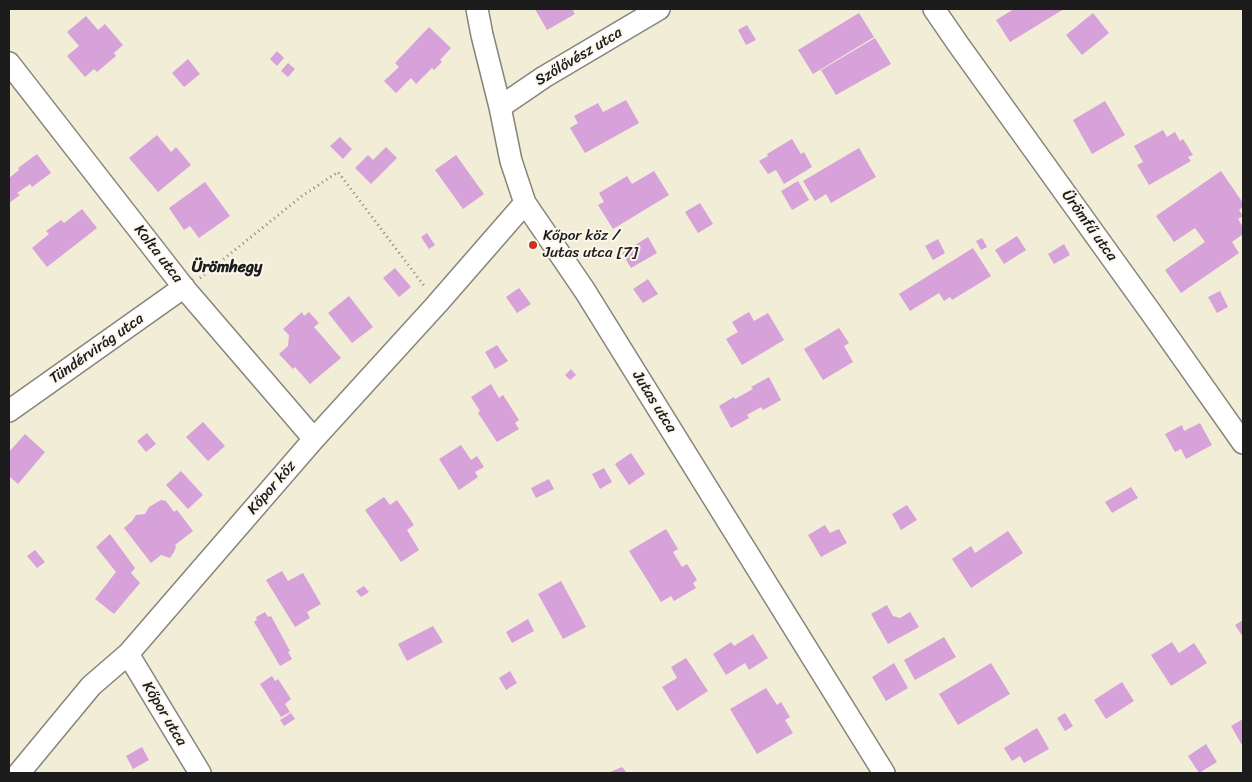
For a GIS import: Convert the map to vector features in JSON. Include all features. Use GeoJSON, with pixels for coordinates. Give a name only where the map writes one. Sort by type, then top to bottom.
{"type":"FeatureCollection","features":[{"type":"Feature","properties":{"kind":"street","name":"Jutas utca"},"geometry":{"type":"LineString","coordinates":[[477,9],[511,161],[525,203],[585,291],[884,773]]}},
{"type":"Feature","properties":{"kind":"street","name":"Szőlővész utca"},"geometry":{"type":"LineString","coordinates":[[500,107],[544,77],[659,9]]}},
{"type":"Feature","properties":{"kind":"street","name":"Ürömfű utca"},"geometry":{"type":"LineString","coordinates":[[934,9],[1243,443]]}},
{"type":"Feature","properties":{"kind":"street","name":"Kolta utca"},"geometry":{"type":"LineString","coordinates":[[9,63],[185,288],[314,439]]}},
{"type":"Feature","properties":{"kind":"street","name":"Kőpor köz"},"geometry":{"type":"LineString","coordinates":[[19,773],[90,686],[128,654],[314,439],[437,304],[525,203]]}},
{"type":"Feature","properties":{"kind":"street","name":"Tündérvirág utca"},"geometry":{"type":"LineString","coordinates":[[9,411],[185,288]]}},
{"type":"Feature","properties":{"kind":"street","name":"Kőpor utca"},"geometry":{"type":"LineString","coordinates":[[128,654],[200,773]]}},
{"type":"Feature","properties":{"kind":"path"},"geometry":{"type":"LineString","coordinates":[[185,288],[302,196],[338,172],[437,304]]}},
{"type":"Feature","properties":{"kind":"building"},"geometry":{"type":"Polygon","coordinates":[[[535,9],[572,9],[575,14],[547,30],[535,9]]]}},
{"type":"Feature","properties":{"kind":"building"},"geometry":{"type":"Polygon","coordinates":[[[1014,9],[1064,9],[1010,42],[996,20],[1014,9]]]}},
{"type":"Feature","properties":{"kind":"building"},"geometry":{"type":"Polygon","coordinates":[[[859,13],[874,37],[813,74],[798,50],[859,13]]]}},
{"type":"Feature","properties":{"kind":"building"},"geometry":{"type":"Polygon","coordinates":[[[1093,13],[1109,33],[1082,55],[1066,35],[1093,13]]]}},
{"type":"Feature","properties":{"kind":"building"},"geometry":{"type":"Polygon","coordinates":[[[86,16],[98,30],[105,24],[123,45],[114,53],[116,56],[97,72],[94,69],[85,77],[67,56],[79,46],[67,32],[86,16]]]}},
{"type":"Feature","properties":{"kind":"building"},"geometry":{"type":"Polygon","coordinates":[[[747,25],[756,40],[746,45],[738,30],[747,25]]]}},
{"type":"Feature","properties":{"kind":"building"},"geometry":{"type":"Polygon","coordinates":[[[429,27],[451,48],[434,70],[432,68],[416,84],[411,78],[396,93],[384,81],[399,67],[395,63],[429,27]]]}},
{"type":"Feature","properties":{"kind":"building"},"geometry":{"type":"Polygon","coordinates":[[[875,38],[891,64],[836,95],[821,70],[875,38]]]}},
{"type":"Feature","properties":{"kind":"building"},"geometry":{"type":"Polygon","coordinates":[[[277,51],[284,58],[277,66],[270,59],[277,51]]]}},
{"type":"Feature","properties":{"kind":"building"},"geometry":{"type":"Polygon","coordinates":[[[188,59],[200,74],[184,87],[172,73],[188,59]]]}},
{"type":"Feature","properties":{"kind":"building"},"geometry":{"type":"Polygon","coordinates":[[[288,63],[295,69],[288,77],[281,71],[288,63]]]}},
{"type":"Feature","properties":{"kind":"building"},"geometry":{"type":"Polygon","coordinates":[[[626,100],[639,123],[585,153],[570,128],[578,123],[574,116],[598,103],[603,112],[626,100]]]}},
{"type":"Feature","properties":{"kind":"building"},"geometry":{"type":"Polygon","coordinates":[[[1105,101],[1125,135],[1092,154],[1073,120],[1105,101]]]}},
{"type":"Feature","properties":{"kind":"building"},"geometry":{"type":"Polygon","coordinates":[[[1163,130],[1167,137],[1175,132],[1180,141],[1183,139],[1193,155],[1188,157],[1191,161],[1149,185],[1137,165],[1143,162],[1134,146],[1163,130]]]}},
{"type":"Feature","properties":{"kind":"building"},"geometry":{"type":"Polygon","coordinates":[[[157,135],[171,152],[176,147],[191,165],[158,192],[129,158],[157,135]]]}},
{"type":"Feature","properties":{"kind":"building"},"geometry":{"type":"Polygon","coordinates":[[[340,137],[352,149],[343,159],[330,146],[340,137]]]}},
{"type":"Feature","properties":{"kind":"building"},"geometry":{"type":"Polygon","coordinates":[[[792,139],[801,154],[804,152],[812,167],[784,184],[776,170],[768,174],[759,161],[792,139]]]}},
{"type":"Feature","properties":{"kind":"building"},"geometry":{"type":"Polygon","coordinates":[[[386,147],[397,158],[371,184],[355,168],[368,155],[373,160],[386,147]]]}},
{"type":"Feature","properties":{"kind":"building"},"geometry":{"type":"Polygon","coordinates":[[[859,148],[876,177],[831,203],[826,194],[815,201],[803,181],[859,148]]]}},
{"type":"Feature","properties":{"kind":"building"},"geometry":{"type":"Polygon","coordinates":[[[37,154],[51,173],[32,187],[30,184],[17,193],[20,195],[9,203],[9,178],[19,170],[18,168],[37,154]]]}},
{"type":"Feature","properties":{"kind":"building"},"geometry":{"type":"Polygon","coordinates":[[[456,155],[484,194],[463,209],[435,170],[456,155]]]}},
{"type":"Feature","properties":{"kind":"building"},"geometry":{"type":"Polygon","coordinates":[[[654,171],[669,195],[613,229],[598,205],[604,202],[599,193],[627,176],[632,184],[654,171]]]}},
{"type":"Feature","properties":{"kind":"building"},"geometry":{"type":"Polygon","coordinates":[[[1221,171],[1243,203],[1243,207],[1239,210],[1243,216],[1238,219],[1243,227],[1243,234],[1232,242],[1239,253],[1181,293],[1165,270],[1205,242],[1195,228],[1174,242],[1156,216],[1221,171]]]}},
{"type":"Feature","properties":{"kind":"building"},"geometry":{"type":"Polygon","coordinates":[[[798,181],[809,200],[792,210],[781,191],[798,181]]]}},
{"type":"Feature","properties":{"kind":"building"},"geometry":{"type":"Polygon","coordinates":[[[205,182],[230,216],[199,238],[190,226],[184,230],[169,208],[205,182]]]}},
{"type":"Feature","properties":{"kind":"building"},"geometry":{"type":"Polygon","coordinates":[[[700,203],[713,224],[698,233],[685,212],[700,203]]]}},
{"type":"Feature","properties":{"kind":"building"},"geometry":{"type":"Polygon","coordinates":[[[82,209],[97,228],[47,267],[32,248],[49,234],[46,231],[61,220],[64,223],[82,209]]]}},
{"type":"Feature","properties":{"kind":"building"},"geometry":{"type":"Polygon","coordinates":[[[427,233],[435,245],[429,249],[421,237],[427,233]]]}},
{"type":"Feature","properties":{"kind":"building"},"geometry":{"type":"Polygon","coordinates":[[[1017,236],[1026,250],[1004,264],[995,250],[1017,236]]]}},
{"type":"Feature","properties":{"kind":"building"},"geometry":{"type":"Polygon","coordinates":[[[648,237],[657,253],[631,268],[622,253],[648,237]]]}},
{"type":"Feature","properties":{"kind":"building"},"geometry":{"type":"Polygon","coordinates":[[[982,238],[987,247],[981,250],[976,241],[982,238]]]}},
{"type":"Feature","properties":{"kind":"building"},"geometry":{"type":"Polygon","coordinates":[[[938,239],[945,253],[933,260],[925,246],[938,239]]]}},
{"type":"Feature","properties":{"kind":"building"},"geometry":{"type":"Polygon","coordinates":[[[1064,244],[1070,255],[1054,264],[1048,254],[1064,244]]]}},
{"type":"Feature","properties":{"kind":"building"},"geometry":{"type":"Polygon","coordinates":[[[973,248],[991,276],[952,300],[950,297],[944,301],[939,293],[910,311],[899,294],[973,248]]]}},
{"type":"Feature","properties":{"kind":"building"},"geometry":{"type":"Polygon","coordinates":[[[395,268],[411,287],[399,297],[383,278],[395,268]]]}},
{"type":"Feature","properties":{"kind":"building"},"geometry":{"type":"Polygon","coordinates":[[[648,279],[658,294],[643,303],[633,289],[648,279]]]}},
{"type":"Feature","properties":{"kind":"building"},"geometry":{"type":"Polygon","coordinates":[[[519,288],[531,304],[517,313],[506,297],[519,288]]]}},
{"type":"Feature","properties":{"kind":"building"},"geometry":{"type":"Polygon","coordinates":[[[1220,291],[1228,307],[1217,313],[1208,297],[1220,291]]]}},
{"type":"Feature","properties":{"kind":"building"},"geometry":{"type":"Polygon","coordinates":[[[349,296],[373,327],[352,343],[328,313],[349,296]]]}},
{"type":"Feature","properties":{"kind":"building"},"geometry":{"type":"Polygon","coordinates":[[[302,312],[304,316],[309,312],[319,323],[314,327],[341,358],[310,384],[295,367],[293,369],[279,354],[288,346],[289,335],[283,329],[302,312]]]}},
{"type":"Feature","properties":{"kind":"building"},"geometry":{"type":"Polygon","coordinates":[[[749,312],[754,321],[768,313],[784,340],[742,365],[726,339],[738,332],[732,322],[749,312]]]}},
{"type":"Feature","properties":{"kind":"building"},"geometry":{"type":"Polygon","coordinates":[[[839,328],[849,343],[844,346],[853,362],[823,380],[804,349],[839,328]]]}},
{"type":"Feature","properties":{"kind":"building"},"geometry":{"type":"Polygon","coordinates":[[[497,345],[508,361],[495,369],[485,352],[497,345]]]}},
{"type":"Feature","properties":{"kind":"building"},"geometry":{"type":"Polygon","coordinates":[[[571,369],[576,375],[570,380],[565,375],[571,369]]]}},
{"type":"Feature","properties":{"kind":"building"},"geometry":{"type":"Polygon","coordinates":[[[769,377],[781,400],[763,410],[761,407],[747,415],[749,418],[731,428],[719,406],[753,389],[751,387],[769,377]]]}},
{"type":"Feature","properties":{"kind":"building"},"geometry":{"type":"Polygon","coordinates":[[[491,384],[499,398],[503,395],[519,420],[515,423],[519,429],[497,442],[478,413],[480,411],[471,397],[491,384]]]}},
{"type":"Feature","properties":{"kind":"building"},"geometry":{"type":"Polygon","coordinates":[[[203,422],[225,446],[208,461],[186,437],[203,422]]]}},
{"type":"Feature","properties":{"kind":"building"},"geometry":{"type":"Polygon","coordinates":[[[1200,423],[1212,445],[1186,459],[1181,449],[1175,452],[1165,434],[1182,425],[1184,431],[1200,423]]]}},
{"type":"Feature","properties":{"kind":"building"},"geometry":{"type":"Polygon","coordinates":[[[147,433],[156,444],[146,452],[137,441],[147,433]]]}},
{"type":"Feature","properties":{"kind":"building"},"geometry":{"type":"Polygon","coordinates":[[[25,434],[45,452],[18,484],[9,476],[9,452],[25,434]]]}},
{"type":"Feature","properties":{"kind":"building"},"geometry":{"type":"Polygon","coordinates":[[[461,445],[471,460],[477,456],[484,467],[475,472],[478,477],[459,490],[439,459],[461,445]]]}},
{"type":"Feature","properties":{"kind":"building"},"geometry":{"type":"Polygon","coordinates":[[[631,453],[645,474],[629,485],[615,464],[631,453]]]}},
{"type":"Feature","properties":{"kind":"building"},"geometry":{"type":"Polygon","coordinates":[[[604,468],[612,482],[600,489],[592,474],[604,468]]]}},
{"type":"Feature","properties":{"kind":"building"},"geometry":{"type":"Polygon","coordinates":[[[181,471],[203,495],[188,509],[166,485],[181,471]]]}},
{"type":"Feature","properties":{"kind":"building"},"geometry":{"type":"Polygon","coordinates":[[[549,479],[554,489],[536,498],[531,488],[549,479]]]}},
{"type":"Feature","properties":{"kind":"building"},"geometry":{"type":"Polygon","coordinates":[[[1131,487],[1138,498],[1112,513],[1105,502],[1131,487]]]}},
{"type":"Feature","properties":{"kind":"building"},"geometry":{"type":"Polygon","coordinates":[[[384,497],[390,505],[397,500],[414,525],[407,530],[419,550],[401,562],[365,510],[384,497]]]}},
{"type":"Feature","properties":{"kind":"building"},"geometry":{"type":"Polygon","coordinates":[[[161,500],[166,501],[174,512],[177,510],[193,531],[175,545],[176,547],[170,558],[161,555],[151,563],[124,528],[136,515],[145,514],[149,507],[161,500]]]}},
{"type":"Feature","properties":{"kind":"building"},"geometry":{"type":"Polygon","coordinates":[[[907,505],[917,520],[901,530],[892,514],[907,505]]]}},
{"type":"Feature","properties":{"kind":"building"},"geometry":{"type":"Polygon","coordinates":[[[825,525],[830,533],[839,529],[847,543],[821,557],[808,535],[825,525]]]}},
{"type":"Feature","properties":{"kind":"building"},"geometry":{"type":"Polygon","coordinates":[[[666,529],[678,549],[673,552],[682,567],[687,564],[697,580],[693,583],[696,588],[674,601],[671,596],[661,602],[629,551],[666,529]]]}},
{"type":"Feature","properties":{"kind":"building"},"geometry":{"type":"Polygon","coordinates":[[[1008,531],[1023,553],[971,588],[952,559],[971,546],[975,553],[1008,531]]]}},
{"type":"Feature","properties":{"kind":"building"},"geometry":{"type":"Polygon","coordinates":[[[110,534],[135,568],[131,573],[140,583],[114,614],[95,599],[116,572],[96,547],[110,534]]]}},
{"type":"Feature","properties":{"kind":"building"},"geometry":{"type":"Polygon","coordinates":[[[35,550],[45,562],[37,568],[27,556],[35,550]]]}},
{"type":"Feature","properties":{"kind":"building"},"geometry":{"type":"Polygon","coordinates":[[[282,571],[288,581],[303,573],[321,604],[307,612],[310,618],[295,627],[266,580],[282,571]]]}},
{"type":"Feature","properties":{"kind":"building"},"geometry":{"type":"Polygon","coordinates":[[[561,581],[586,627],[563,639],[538,594],[561,581]]]}},
{"type":"Feature","properties":{"kind":"building"},"geometry":{"type":"Polygon","coordinates":[[[364,586],[369,592],[361,597],[356,591],[364,586]]]}},
{"type":"Feature","properties":{"kind":"building"},"geometry":{"type":"Polygon","coordinates":[[[887,605],[893,616],[900,618],[910,612],[919,627],[888,644],[871,614],[887,605]]]}},
{"type":"Feature","properties":{"kind":"building"},"geometry":{"type":"Polygon","coordinates":[[[265,612],[268,617],[271,616],[290,651],[288,652],[292,659],[280,666],[254,622],[257,620],[256,617],[265,612]]]}},
{"type":"Feature","properties":{"kind":"building"},"geometry":{"type":"Polygon","coordinates":[[[528,619],[534,631],[512,643],[506,632],[528,619]]]}},
{"type":"Feature","properties":{"kind":"building"},"geometry":{"type":"Polygon","coordinates":[[[1243,620],[1243,637],[1235,625],[1243,620]]]}},
{"type":"Feature","properties":{"kind":"building"},"geometry":{"type":"Polygon","coordinates":[[[433,626],[443,642],[407,661],[398,644],[433,626]]]}},
{"type":"Feature","properties":{"kind":"building"},"geometry":{"type":"Polygon","coordinates":[[[753,634],[768,658],[749,670],[745,663],[726,675],[713,654],[731,642],[734,646],[753,634]]]}},
{"type":"Feature","properties":{"kind":"building"},"geometry":{"type":"Polygon","coordinates":[[[944,637],[956,657],[915,680],[904,660],[944,637]]]}},
{"type":"Feature","properties":{"kind":"building"},"geometry":{"type":"Polygon","coordinates":[[[1172,642],[1179,653],[1194,643],[1207,663],[1171,686],[1151,655],[1172,642]]]}},
{"type":"Feature","properties":{"kind":"building"},"geometry":{"type":"Polygon","coordinates":[[[686,658],[708,691],[677,711],[662,687],[677,678],[671,667],[686,658]]]}},
{"type":"Feature","properties":{"kind":"building"},"geometry":{"type":"Polygon","coordinates":[[[894,663],[908,688],[886,701],[872,677],[894,663]]]}},
{"type":"Feature","properties":{"kind":"building"},"geometry":{"type":"Polygon","coordinates":[[[991,663],[1010,694],[958,725],[939,694],[991,663]]]}},
{"type":"Feature","properties":{"kind":"building"},"geometry":{"type":"Polygon","coordinates":[[[510,671],[517,683],[506,690],[499,678],[510,671]]]}},
{"type":"Feature","properties":{"kind":"building"},"geometry":{"type":"Polygon","coordinates":[[[272,676],[275,681],[278,679],[291,699],[285,704],[290,712],[281,717],[260,684],[272,676]]]}},
{"type":"Feature","properties":{"kind":"building"},"geometry":{"type":"Polygon","coordinates":[[[1122,682],[1134,701],[1106,719],[1094,700],[1122,682]]]}},
{"type":"Feature","properties":{"kind":"building"},"geometry":{"type":"Polygon","coordinates":[[[766,688],[777,705],[781,702],[790,717],[785,720],[793,733],[757,754],[730,709],[766,688]]]}},
{"type":"Feature","properties":{"kind":"building"},"geometry":{"type":"Polygon","coordinates":[[[291,713],[295,719],[284,726],[280,720],[291,713]]]}},
{"type":"Feature","properties":{"kind":"building"},"geometry":{"type":"Polygon","coordinates":[[[1065,713],[1073,726],[1065,731],[1057,718],[1065,713]]]}},
{"type":"Feature","properties":{"kind":"building"},"geometry":{"type":"Polygon","coordinates":[[[1243,719],[1243,747],[1231,726],[1243,719]]]}},
{"type":"Feature","properties":{"kind":"building"},"geometry":{"type":"Polygon","coordinates":[[[1037,728],[1049,749],[1024,763],[1020,756],[1012,761],[1004,748],[1037,728]]]}},
{"type":"Feature","properties":{"kind":"building"},"geometry":{"type":"Polygon","coordinates":[[[1206,744],[1217,762],[1199,773],[1188,756],[1206,744]]]}},
{"type":"Feature","properties":{"kind":"building"},"geometry":{"type":"Polygon","coordinates":[[[142,747],[149,760],[133,769],[126,756],[142,747]]]}},
{"type":"Feature","properties":{"kind":"building"},"geometry":{"type":"Polygon","coordinates":[[[622,767],[627,773],[608,773],[622,767]]]}},
{"type":"Feature","properties":{"kind":"place","name":"Kőpor köz / Jutas utca [7]"},"geometry":{"type":"Point","coordinates":[533,245]}},
{"type":"Feature","properties":{"kind":"district","name":"Ürömhegy"},"geometry":{"type":"Point","coordinates":[227,268]}}]}
